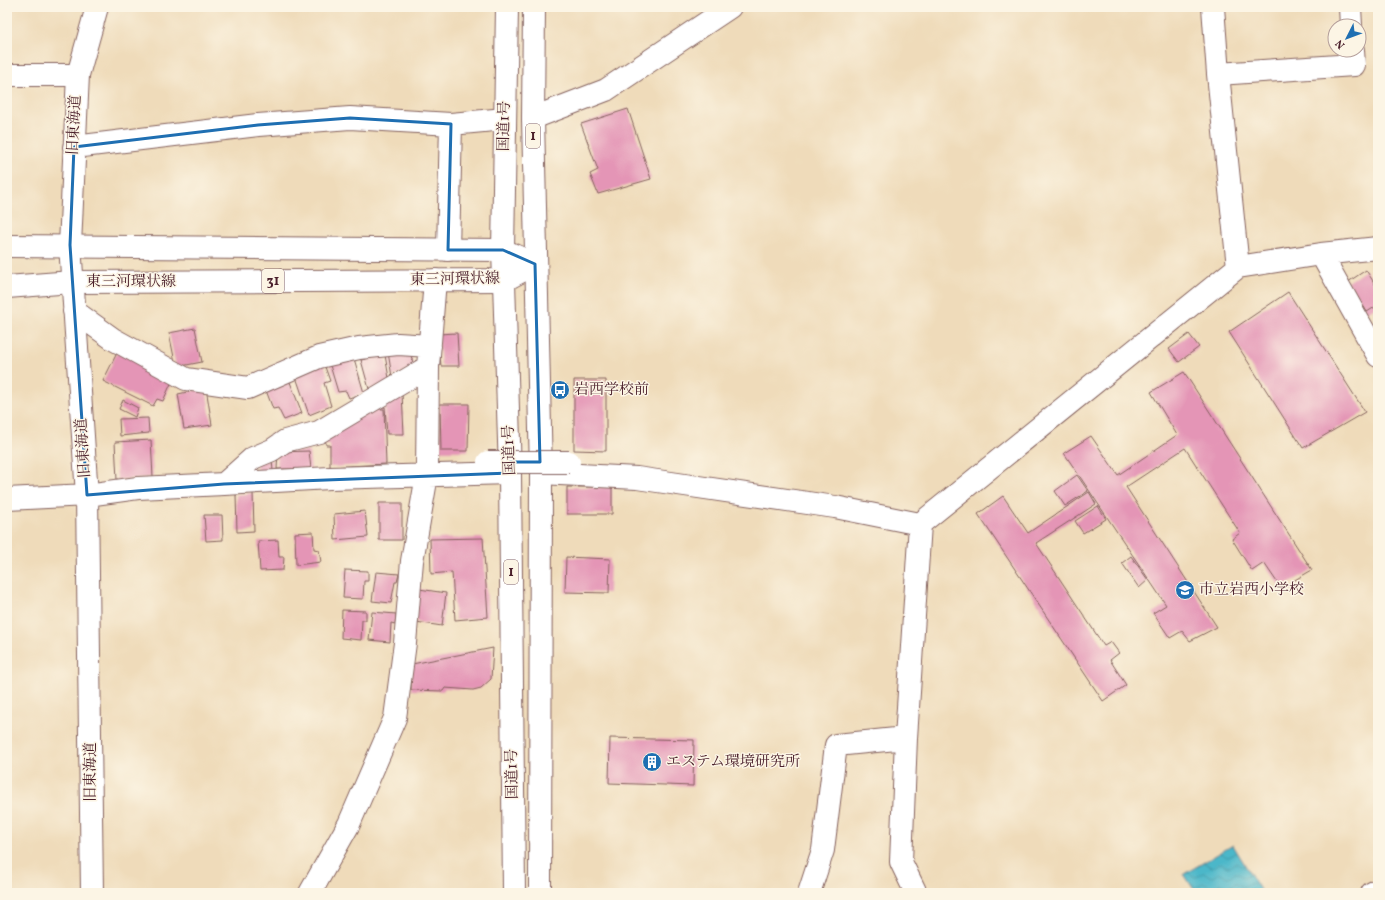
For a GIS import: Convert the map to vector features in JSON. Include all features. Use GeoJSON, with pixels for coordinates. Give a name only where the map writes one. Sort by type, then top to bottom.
{"type":"FeatureCollection","features":[{"type":"Feature","properties":{"kind":"main road","name":"旧東海道"},"geometry":{"type":"LineString","coordinates":[[92,893],[87,495],[70,245],[78,75],[97,7]]}},
{"type":"Feature","properties":{"kind":"main road","name":"国道1号"},"geometry":{"type":"LineString","coordinates":[[507,7],[503,250],[510,473],[514,893]]}},
{"type":"Feature","properties":{"kind":"main road","name":"国道1号"},"geometry":{"type":"LineString","coordinates":[[534,7],[533,118],[541,472],[540,893]]}},
{"type":"Feature","properties":{"kind":"main road"},"geometry":{"type":"LineString","coordinates":[[533,118],[606,90],[730,7]]}},
{"type":"Feature","properties":{"kind":"main road"},"geometry":{"type":"LineString","coordinates":[[1213,7],[1218,74],[1238,267]]}},
{"type":"Feature","properties":{"kind":"main road"},"geometry":{"type":"LineString","coordinates":[[1350,7],[1351,18]]}},
{"type":"Feature","properties":{"kind":"main road"},"geometry":{"type":"LineString","coordinates":[[1218,74],[1354,65],[1354,58]]}},
{"type":"Feature","properties":{"kind":"main road"},"geometry":{"type":"LineString","coordinates":[[7,75],[78,75]]}},
{"type":"Feature","properties":{"kind":"main road"},"geometry":{"type":"LineString","coordinates":[[74,147],[258,125],[350,118],[452,124],[505,119]]}},
{"type":"Feature","properties":{"kind":"main road"},"geometry":{"type":"LineString","coordinates":[[448,250],[452,124]]}},
{"type":"Feature","properties":{"kind":"main road","name":"東三河環状線"},"geometry":{"type":"LineString","coordinates":[[7,246],[70,245],[503,250],[536,264]]}},
{"type":"Feature","properties":{"kind":"main road"},"geometry":{"type":"LineString","coordinates":[[916,893],[901,862],[906,738],[920,524],[1238,267],[1321,254],[1378,248]]}},
{"type":"Feature","properties":{"kind":"main road"},"geometry":{"type":"LineString","coordinates":[[1321,254],[1378,356]]}},
{"type":"Feature","properties":{"kind":"main road","name":"東三河環状線"},"geometry":{"type":"LineString","coordinates":[[7,287],[72,282],[505,280],[536,264]]}},
{"type":"Feature","properties":{"kind":"main road"},"geometry":{"type":"LineString","coordinates":[[310,893],[348,824],[395,718],[405,642],[412,561],[427,475],[429,357],[435,280]]}},
{"type":"Feature","properties":{"kind":"main road"},"geometry":{"type":"LineString","coordinates":[[74,311],[113,339],[186,379],[248,388],[319,357],[359,348],[398,344],[429,357]]}},
{"type":"Feature","properties":{"kind":"main road"},"geometry":{"type":"LineString","coordinates":[[224,484],[253,458],[272,450],[285,441],[319,432],[429,357]]}},
{"type":"Feature","properties":{"kind":"main road"},"geometry":{"type":"LineString","coordinates":[[488,462],[569,462]]}},
{"type":"Feature","properties":{"kind":"main road"},"geometry":{"type":"LineString","coordinates":[[541,472],[644,479],[835,507],[920,524]]}},
{"type":"Feature","properties":{"kind":"main road"},"geometry":{"type":"LineString","coordinates":[[7,500],[87,495],[138,488],[427,475],[510,473]]}},
{"type":"Feature","properties":{"kind":"main road"},"geometry":{"type":"LineString","coordinates":[[809,893],[823,850],[836,745],[906,738]]}},
{"type":"Feature","properties":{"kind":"main road"},"geometry":{"type":"LineString","coordinates":[[1372,893],[1378,890]]}},
{"type":"Feature","properties":{"kind":"highlighted area"},"geometry":{"type":"Polygon","coordinates":[[[350,118],[451,124],[448,250],[503,250],[535,264],[540,462],[510,462],[510,473],[224,484],[87,495],[70,245],[74,147],[258,125],[350,118]]]}},
{"type":"Feature","properties":{"kind":"water"},"geometry":{"type":"Polygon","coordinates":[[[1233,845],[1262,893],[1196,893],[1184,874],[1233,845]]]}},
{"type":"Feature","properties":{"kind":"building"},"geometry":{"type":"Polygon","coordinates":[[[628,109],[651,179],[598,194],[590,174],[598,170],[581,124],[628,109]]]}},
{"type":"Feature","properties":{"kind":"building"},"geometry":{"type":"Polygon","coordinates":[[[1366,270],[1378,289],[1378,305],[1367,312],[1348,282],[1366,270]]]}},
{"type":"Feature","properties":{"kind":"building"},"geometry":{"type":"Polygon","coordinates":[[[1288,292],[1365,412],[1303,448],[1229,332],[1288,292]]]}},
{"type":"Feature","properties":{"kind":"building"},"geometry":{"type":"Polygon","coordinates":[[[195,328],[202,362],[176,367],[169,333],[195,328]]]}},
{"type":"Feature","properties":{"kind":"building"},"geometry":{"type":"Polygon","coordinates":[[[457,333],[459,366],[441,366],[438,334],[457,333]]]}},
{"type":"Feature","properties":{"kind":"building"},"geometry":{"type":"Polygon","coordinates":[[[1189,334],[1199,347],[1179,362],[1169,349],[1189,334]]]}},
{"type":"Feature","properties":{"kind":"building"},"geometry":{"type":"Polygon","coordinates":[[[118,351],[174,377],[163,401],[157,399],[153,406],[103,381],[118,351]]]}},
{"type":"Feature","properties":{"kind":"building"},"geometry":{"type":"Polygon","coordinates":[[[410,351],[414,367],[392,377],[388,352],[410,351]]]}},
{"type":"Feature","properties":{"kind":"building"},"geometry":{"type":"Polygon","coordinates":[[[353,355],[364,393],[349,398],[346,391],[338,392],[329,362],[353,355]]]}},
{"type":"Feature","properties":{"kind":"building"},"geometry":{"type":"Polygon","coordinates":[[[385,355],[390,384],[369,389],[361,360],[385,355]]]}},
{"type":"Feature","properties":{"kind":"building"},"geometry":{"type":"Polygon","coordinates":[[[324,364],[330,381],[324,383],[331,406],[309,415],[295,374],[324,364]]]}},
{"type":"Feature","properties":{"kind":"building"},"geometry":{"type":"Polygon","coordinates":[[[1184,372],[1312,570],[1281,588],[1264,563],[1252,571],[1232,539],[1240,533],[1185,448],[1126,487],[1217,627],[1190,641],[1182,631],[1170,638],[1153,613],[1166,605],[1064,453],[1091,436],[1118,475],[1177,435],[1151,392],[1184,372]]]}},
{"type":"Feature","properties":{"kind":"building"},"geometry":{"type":"Polygon","coordinates":[[[288,377],[302,413],[284,420],[278,408],[273,409],[264,385],[288,377]]]}},
{"type":"Feature","properties":{"kind":"building"},"geometry":{"type":"Polygon","coordinates":[[[574,380],[606,380],[606,451],[574,450],[574,380]]]}},
{"type":"Feature","properties":{"kind":"building"},"geometry":{"type":"Polygon","coordinates":[[[206,388],[212,425],[184,429],[178,394],[206,388]]]}},
{"type":"Feature","properties":{"kind":"building"},"geometry":{"type":"Polygon","coordinates":[[[402,393],[404,434],[387,434],[385,407],[377,407],[402,393]]]}},
{"type":"Feature","properties":{"kind":"building"},"geometry":{"type":"Polygon","coordinates":[[[123,400],[138,408],[135,417],[119,409],[123,400]]]}},
{"type":"Feature","properties":{"kind":"building"},"geometry":{"type":"Polygon","coordinates":[[[440,404],[469,404],[468,451],[441,451],[440,404]]]}},
{"type":"Feature","properties":{"kind":"building"},"geometry":{"type":"Polygon","coordinates":[[[373,409],[384,409],[386,464],[330,467],[330,445],[326,445],[325,435],[373,409]]]}},
{"type":"Feature","properties":{"kind":"building"},"geometry":{"type":"Polygon","coordinates":[[[148,418],[149,433],[120,436],[119,419],[148,418]]]}},
{"type":"Feature","properties":{"kind":"building"},"geometry":{"type":"Polygon","coordinates":[[[151,440],[153,477],[117,480],[115,442],[151,440]]]}},
{"type":"Feature","properties":{"kind":"building"},"geometry":{"type":"Polygon","coordinates":[[[309,451],[311,469],[277,469],[278,452],[309,451]]]}},
{"type":"Feature","properties":{"kind":"building"},"geometry":{"type":"Polygon","coordinates":[[[272,460],[273,471],[257,472],[256,462],[272,460]]]}},
{"type":"Feature","properties":{"kind":"building"},"geometry":{"type":"Polygon","coordinates":[[[1077,475],[1088,491],[1065,506],[1055,491],[1077,475]]]}},
{"type":"Feature","properties":{"kind":"building"},"geometry":{"type":"Polygon","coordinates":[[[567,487],[612,487],[612,514],[567,514],[567,487]]]}},
{"type":"Feature","properties":{"kind":"building"},"geometry":{"type":"Polygon","coordinates":[[[1089,492],[1096,504],[1036,543],[1104,646],[1111,642],[1119,653],[1110,660],[1126,685],[1103,701],[978,514],[1003,496],[1028,533],[1089,492]]]}},
{"type":"Feature","properties":{"kind":"building"},"geometry":{"type":"Polygon","coordinates":[[[253,493],[254,531],[237,532],[236,495],[253,493]]]}},
{"type":"Feature","properties":{"kind":"building"},"geometry":{"type":"Polygon","coordinates":[[[379,503],[402,503],[402,540],[379,540],[379,503]]]}},
{"type":"Feature","properties":{"kind":"building"},"geometry":{"type":"Polygon","coordinates":[[[1098,506],[1106,519],[1083,533],[1075,521],[1098,506]]]}},
{"type":"Feature","properties":{"kind":"building"},"geometry":{"type":"Polygon","coordinates":[[[365,511],[368,537],[335,540],[334,514],[365,511]]]}},
{"type":"Feature","properties":{"kind":"building"},"geometry":{"type":"Polygon","coordinates":[[[204,515],[222,515],[223,540],[206,541],[204,515]]]}},
{"type":"Feature","properties":{"kind":"building"},"geometry":{"type":"Polygon","coordinates":[[[313,532],[314,549],[319,550],[321,562],[296,565],[295,533],[313,532]]]}},
{"type":"Feature","properties":{"kind":"building"},"geometry":{"type":"Polygon","coordinates":[[[483,538],[488,617],[455,620],[452,572],[431,574],[430,539],[483,538]]]}},
{"type":"Feature","properties":{"kind":"building"},"geometry":{"type":"Polygon","coordinates":[[[278,540],[279,557],[284,557],[283,570],[260,571],[258,541],[278,540]]]}},
{"type":"Feature","properties":{"kind":"building"},"geometry":{"type":"Polygon","coordinates":[[[1131,556],[1148,580],[1139,588],[1122,563],[1131,556]]]}},
{"type":"Feature","properties":{"kind":"building"},"geometry":{"type":"Polygon","coordinates":[[[566,557],[610,559],[609,593],[565,592],[566,557]]]}},
{"type":"Feature","properties":{"kind":"building"},"geometry":{"type":"Polygon","coordinates":[[[345,570],[368,571],[368,581],[364,581],[363,599],[343,598],[345,570]]]}},
{"type":"Feature","properties":{"kind":"building"},"geometry":{"type":"Polygon","coordinates":[[[376,572],[399,574],[397,582],[395,582],[391,603],[372,601],[376,572]]]}},
{"type":"Feature","properties":{"kind":"building"},"geometry":{"type":"Polygon","coordinates":[[[419,589],[446,593],[442,626],[416,622],[419,589]]]}},
{"type":"Feature","properties":{"kind":"building"},"geometry":{"type":"Polygon","coordinates":[[[342,610],[366,611],[366,620],[362,620],[361,640],[341,638],[342,610]]]}},
{"type":"Feature","properties":{"kind":"building"},"geometry":{"type":"Polygon","coordinates":[[[372,612],[396,614],[395,624],[391,623],[390,642],[369,640],[372,612]]]}},
{"type":"Feature","properties":{"kind":"building"},"geometry":{"type":"Polygon","coordinates":[[[493,648],[491,679],[481,688],[473,690],[445,688],[443,691],[411,690],[412,664],[493,648]]]}},
{"type":"Feature","properties":{"kind":"building","name":"エステム環境研究所"},"geometry":{"type":"Polygon","coordinates":[[[610,738],[694,740],[693,786],[609,783],[610,738]]]}},
{"type":"Feature","properties":{"kind":"place","name":"岩西学校前"},"geometry":{"type":"Point","coordinates":[560,390]}},
{"type":"Feature","properties":{"kind":"place","name":"市立岩西小学校"},"geometry":{"type":"Point","coordinates":[1185,590]}},
{"type":"Feature","properties":{"kind":"place","name":"エステム環境研究所"},"geometry":{"type":"Point","coordinates":[652,762]}}]}
